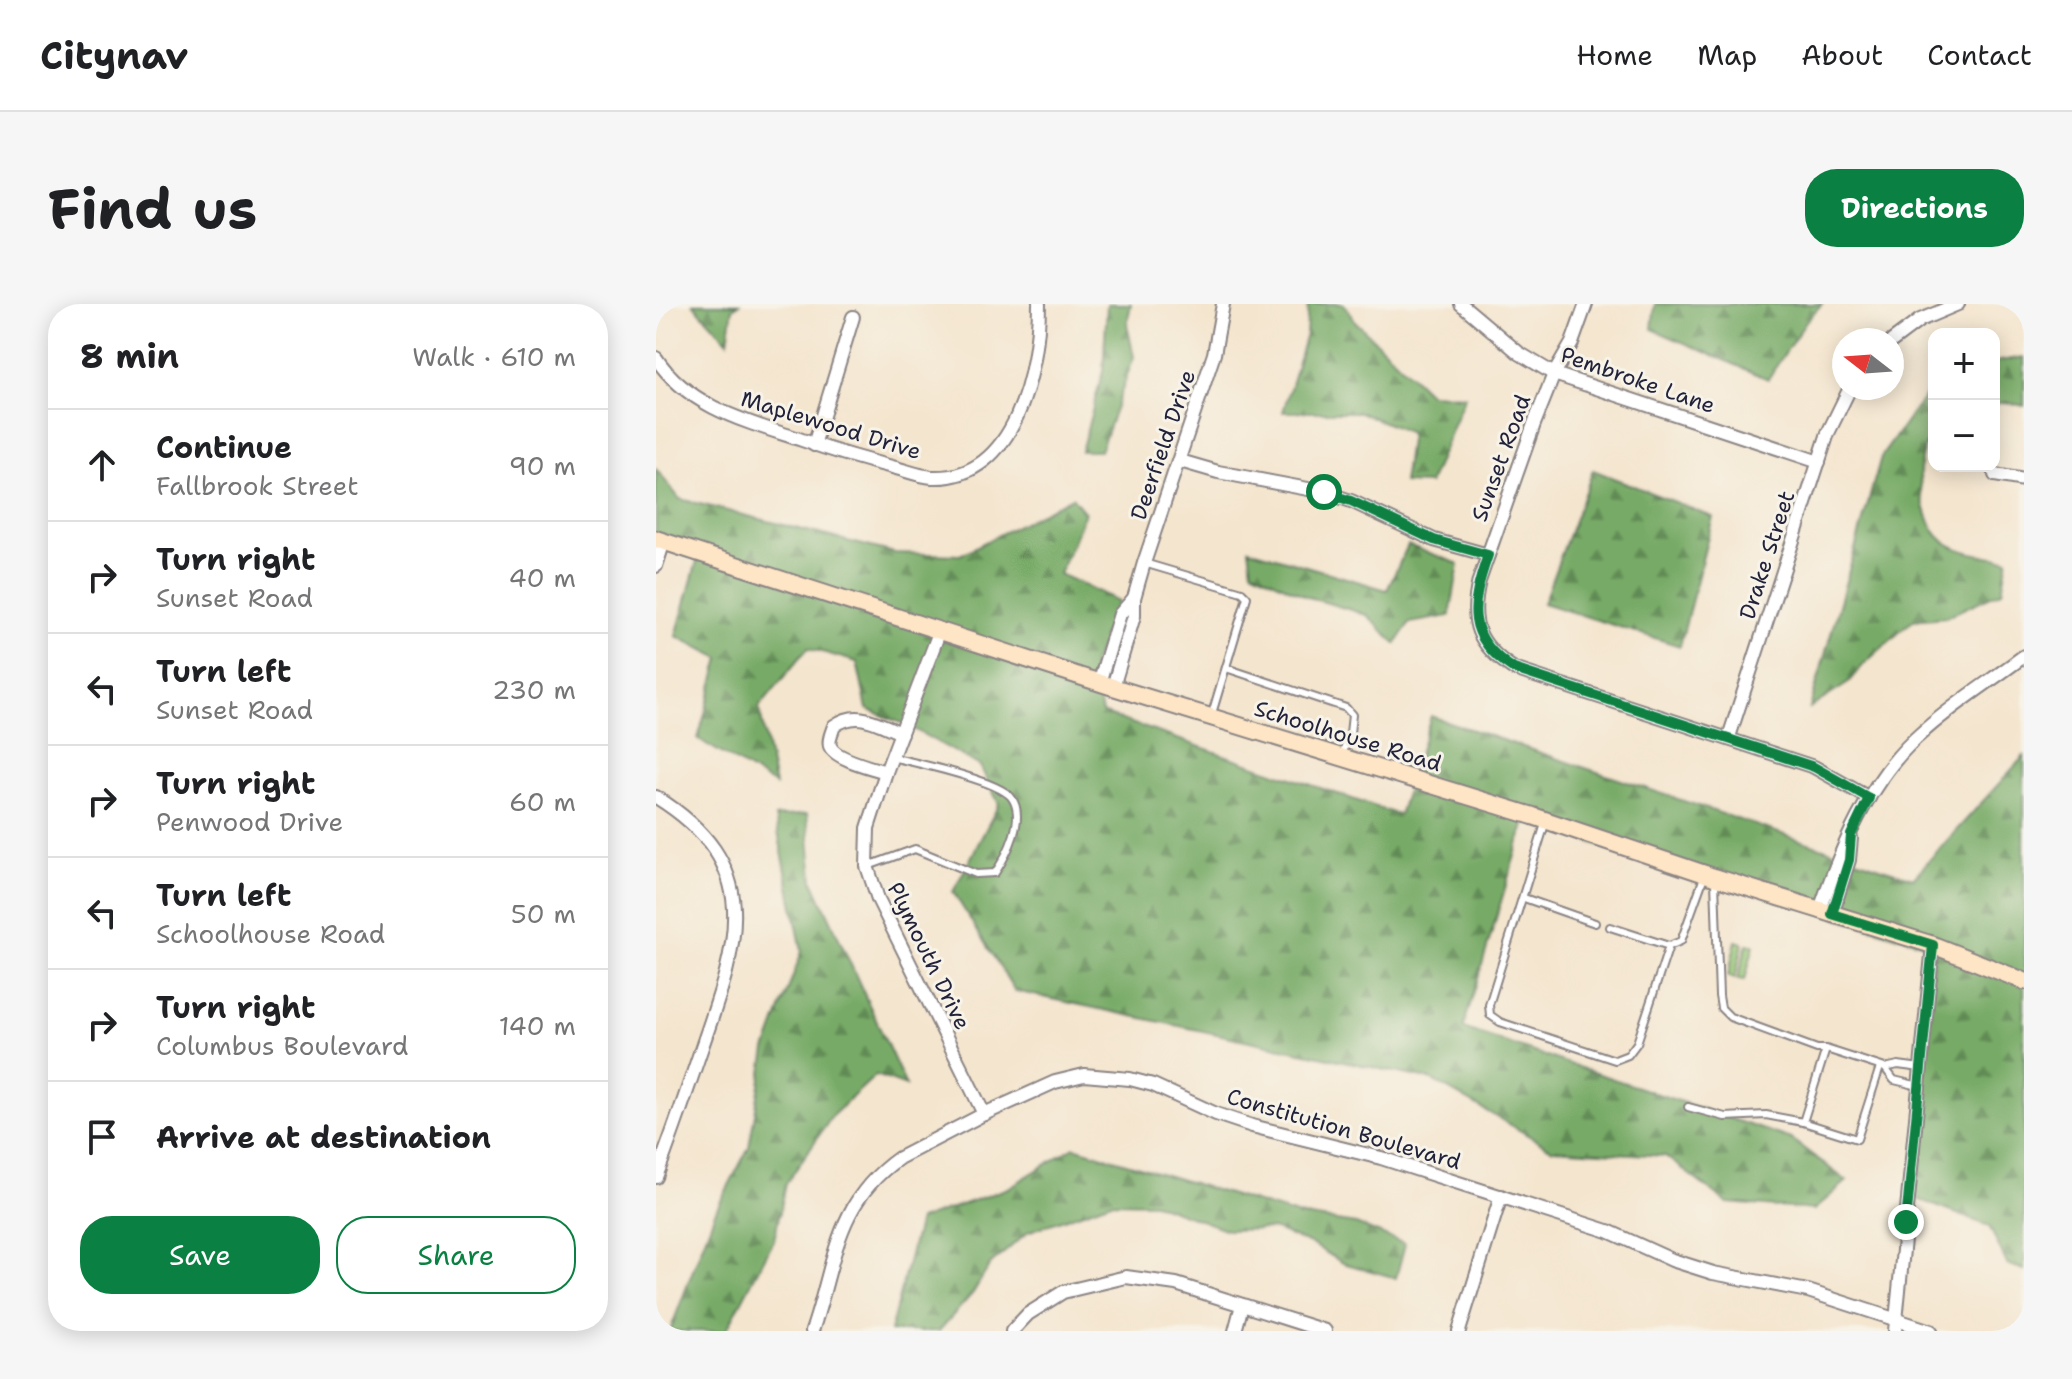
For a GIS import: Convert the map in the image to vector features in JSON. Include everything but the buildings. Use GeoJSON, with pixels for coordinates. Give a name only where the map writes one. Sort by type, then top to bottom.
{"type":"FeatureCollection","features":[{"type":"Feature","properties":{"kind":"street","name":"Maplewood Drive"},"geometry":{"type":"LineString","coordinates":[[656,358],[693,397],[732,417],[814,445],[931,477],[969,470],[986,460],[1013,424],[1031,372],[1039,304]]}},
{"type":"Feature","properties":{"kind":"street","name":"Deerfield Drive"},"geometry":{"type":"LineString","coordinates":[[1106,685],[1120,614],[1134,598],[1180,461],[1214,354],[1223,304]]}},
{"type":"Feature","properties":{"kind":"street","name":"Pembroke Lane"},"geometry":{"type":"LineString","coordinates":[[1461,304],[1519,353],[1554,374],[1819,462]]}},
{"type":"Feature","properties":{"kind":"street","name":"Sunset Road"},"geometry":{"type":"LineString","coordinates":[[1586,304],[1572,343],[1554,374],[1488,555],[1473,605],[1474,621],[1481,638],[1501,661],[1514,669],[1814,767],[1869,798]]}},
{"type":"Feature","properties":{"kind":"street"},"geometry":{"type":"LineString","coordinates":[[1904,332],[1920,320],[1958,304]]}},
{"type":"Feature","properties":{"kind":"street"},"geometry":{"type":"LineString","coordinates":[[814,445],[853,317]]}},
{"type":"Feature","properties":{"kind":"street","name":"Drake Street"},"geometry":{"type":"LineString","coordinates":[[1729,737],[1828,433],[1844,400]]}},
{"type":"Feature","properties":{"kind":"street"},"geometry":{"type":"LineString","coordinates":[[1180,461],[1218,472],[1324,492],[1351,501],[1434,540],[1488,555]]}},
{"type":"Feature","properties":{"kind":"street"},"geometry":{"type":"LineString","coordinates":[[1995,475],[2024,480]]}},
{"type":"Feature","properties":{"kind":"street"},"geometry":{"type":"LineString","coordinates":[[656,566],[660,540]]}},
{"type":"Feature","properties":{"kind":"street","name":"Schoolhouse Road"},"geometry":{"type":"LineString","coordinates":[[660,540],[1106,685],[1546,820],[1933,945],[2024,981]]}},
{"type":"Feature","properties":{"kind":"street","name":"Plymouth Drive"},"geometry":{"type":"LineString","coordinates":[[940,630],[891,757],[868,828],[867,866],[878,899],[984,1114]]}},
{"type":"Feature","properties":{"kind":"street"},"geometry":{"type":"LineString","coordinates":[[1826,912],[1838,857],[1869,798],[1894,761],[1916,738],[2024,656]]}},
{"type":"Feature","properties":{"kind":"street"},"geometry":{"type":"LineString","coordinates":[[886,772],[837,755],[831,748],[834,726],[851,717],[861,717],[901,733]]}},
{"type":"Feature","properties":{"kind":"street"},"geometry":{"type":"LineString","coordinates":[[656,797],[681,812],[717,852],[734,894],[736,919],[723,986],[656,1177]]}},
{"type":"Feature","properties":{"kind":"street"},"geometry":{"type":"LineString","coordinates":[[1896,1326],[1933,945]]}},
{"type":"Feature","properties":{"kind":"street","name":"Constitution Boulevard"},"geometry":{"type":"LineString","coordinates":[[812,1331],[842,1228],[856,1200],[881,1171],[899,1158],[984,1114],[1055,1082],[1084,1075],[1130,1079],[1153,1085],[1216,1114],[1381,1158],[1501,1196],[1608,1231],[1672,1260],[1713,1273],[1808,1291],[1896,1326],[1931,1331]]}},
{"type":"Feature","properties":{"kind":"street"},"geometry":{"type":"LineString","coordinates":[[1459,1331],[1501,1196]]}},
{"type":"Feature","properties":{"kind":"street"},"geometry":{"type":"LineString","coordinates":[[1012,1331],[1028,1314],[1063,1292],[1126,1277],[1176,1284],[1325,1331]]}},
{"type":"Feature","properties":{"kind":"street"},"geometry":{"type":"LineString","coordinates":[[1235,1331],[1242,1305]]}},
{"type":"Feature","properties":{"kind":"lane"},"geometry":{"type":"LineString","coordinates":[[1144,563],[1242,592],[1247,597],[1211,717]]}},
{"type":"Feature","properties":{"kind":"lane"},"geometry":{"type":"LineString","coordinates":[[1226,668],[1346,708],[1352,715],[1341,758]]}},
{"type":"Feature","properties":{"kind":"lane"},"geometry":{"type":"LineString","coordinates":[[867,866],[915,849],[976,874],[995,873],[1007,856],[1016,823],[1015,804],[1009,794],[973,779],[891,757]]}},
{"type":"Feature","properties":{"kind":"lane"},"geometry":{"type":"LineString","coordinates":[[1546,820],[1489,1005],[1490,1015],[1514,1027],[1615,1060],[1628,1055],[1637,1043],[1669,946]]}},
{"type":"Feature","properties":{"kind":"lane"},"geometry":{"type":"LineString","coordinates":[[1610,927],[1669,946],[1681,941],[1710,875]]}},
{"type":"Feature","properties":{"kind":"lane"},"geometry":{"type":"LineString","coordinates":[[1710,875],[1721,1008],[1730,1017],[1817,1049],[1826,1049],[1882,1068],[1894,1080],[1920,1087]]}},
{"type":"Feature","properties":{"kind":"lane"},"geometry":{"type":"LineString","coordinates":[[1524,898],[1595,923]]}},
{"type":"Feature","properties":{"kind":"lane"},"geometry":{"type":"LineString","coordinates":[[1803,1122],[1826,1049]]}},
{"type":"Feature","properties":{"kind":"lane"},"geometry":{"type":"LineString","coordinates":[[1882,1068],[1898,1065],[1922,1068]]}},
{"type":"Feature","properties":{"kind":"lane"},"geometry":{"type":"LineString","coordinates":[[1688,1107],[1725,1117],[1766,1115],[1803,1122],[1857,1139],[1882,1068]]}},
{"type":"Feature","properties":{"kind":"green space"},"geometry":{"type":"Polygon","coordinates":[[[693,304],[739,304],[733,308],[728,341],[693,304]]]}},
{"type":"Feature","properties":{"kind":"green space"},"geometry":{"type":"Polygon","coordinates":[[[1107,304],[1131,304],[1127,324],[1134,357],[1100,451],[1081,451],[1103,371],[1107,304]]]}},
{"type":"Feature","properties":{"kind":"green space"},"geometry":{"type":"Polygon","coordinates":[[[1308,304],[1344,304],[1356,322],[1430,394],[1465,396],[1429,484],[1403,483],[1410,433],[1360,412],[1283,412],[1306,334],[1308,304]]]}},
{"type":"Feature","properties":{"kind":"green space"},"geometry":{"type":"Polygon","coordinates":[[[1655,304],[1822,304],[1806,321],[1768,379],[1652,329],[1655,304]]]}},
{"type":"Feature","properties":{"kind":"green space"},"geometry":{"type":"Polygon","coordinates":[[[2024,357],[2024,406],[2000,403],[2000,361],[2024,357]]]}},
{"type":"Feature","properties":{"kind":"green space"},"geometry":{"type":"Polygon","coordinates":[[[1928,391],[1928,442],[1920,474],[1927,514],[1939,536],[1954,547],[2008,559],[2002,591],[1946,617],[1913,620],[1865,663],[1847,684],[1810,708],[1881,457],[1928,391]]]}},
{"type":"Feature","properties":{"kind":"green space"},"geometry":{"type":"Polygon","coordinates":[[[656,469],[680,499],[895,553],[960,555],[1072,497],[1085,513],[1059,574],[1119,601],[1092,666],[1102,713],[1399,815],[1431,716],[1913,878],[2024,756],[2024,1270],[2007,1264],[1989,1226],[1915,1198],[1934,947],[1525,822],[1463,1028],[1791,1139],[1847,1181],[1814,1210],[1727,1203],[1665,1156],[1552,1149],[1432,1080],[1015,991],[953,892],[999,804],[980,766],[908,726],[867,709],[857,662],[808,648],[759,707],[775,785],[698,739],[720,658],[676,636],[699,554],[656,539],[656,469]]]}},
{"type":"Feature","properties":{"kind":"green space"},"geometry":{"type":"Polygon","coordinates":[[[1593,470],[1713,517],[1680,646],[1543,603],[1593,470]]]}},
{"type":"Feature","properties":{"kind":"green space"},"geometry":{"type":"Polygon","coordinates":[[[1408,545],[1459,564],[1450,616],[1410,623],[1396,644],[1367,615],[1305,596],[1252,570],[1249,549],[1387,590],[1408,545]]]}},
{"type":"Feature","properties":{"kind":"green space"},"geometry":{"type":"Polygon","coordinates":[[[807,814],[813,881],[906,1086],[876,1075],[833,1115],[786,1184],[774,1240],[726,1331],[670,1331],[715,1212],[749,1147],[766,1050],[802,951],[775,817],[807,814]]]}},
{"type":"Feature","properties":{"kind":"green space"},"geometry":{"type":"Polygon","coordinates":[[[1736,941],[1743,943],[1735,978],[1728,976],[1736,941]]]}},
{"type":"Feature","properties":{"kind":"green space"},"geometry":{"type":"Polygon","coordinates":[[[1747,944],[1754,945],[1745,980],[1738,979],[1747,944]]]}},
{"type":"Feature","properties":{"kind":"green space"},"geometry":{"type":"Polygon","coordinates":[[[1074,1147],[1297,1215],[1356,1224],[1405,1244],[1396,1278],[1343,1263],[1313,1245],[1273,1229],[1227,1230],[1154,1203],[1111,1202],[1028,1232],[990,1265],[973,1293],[939,1331],[890,1331],[919,1220],[1008,1188],[1074,1147]]]}},
{"type":"Feature","properties":{"kind":"route"},"geometry":{"type":"LineString","coordinates":[[1324,492],[1351,501],[1434,540],[1488,555],[1473,605],[1474,621],[1481,638],[1501,661],[1514,669],[1814,767],[1869,798],[1851,835],[1849,860],[1832,914],[1933,945],[1906,1222]]}}]}
